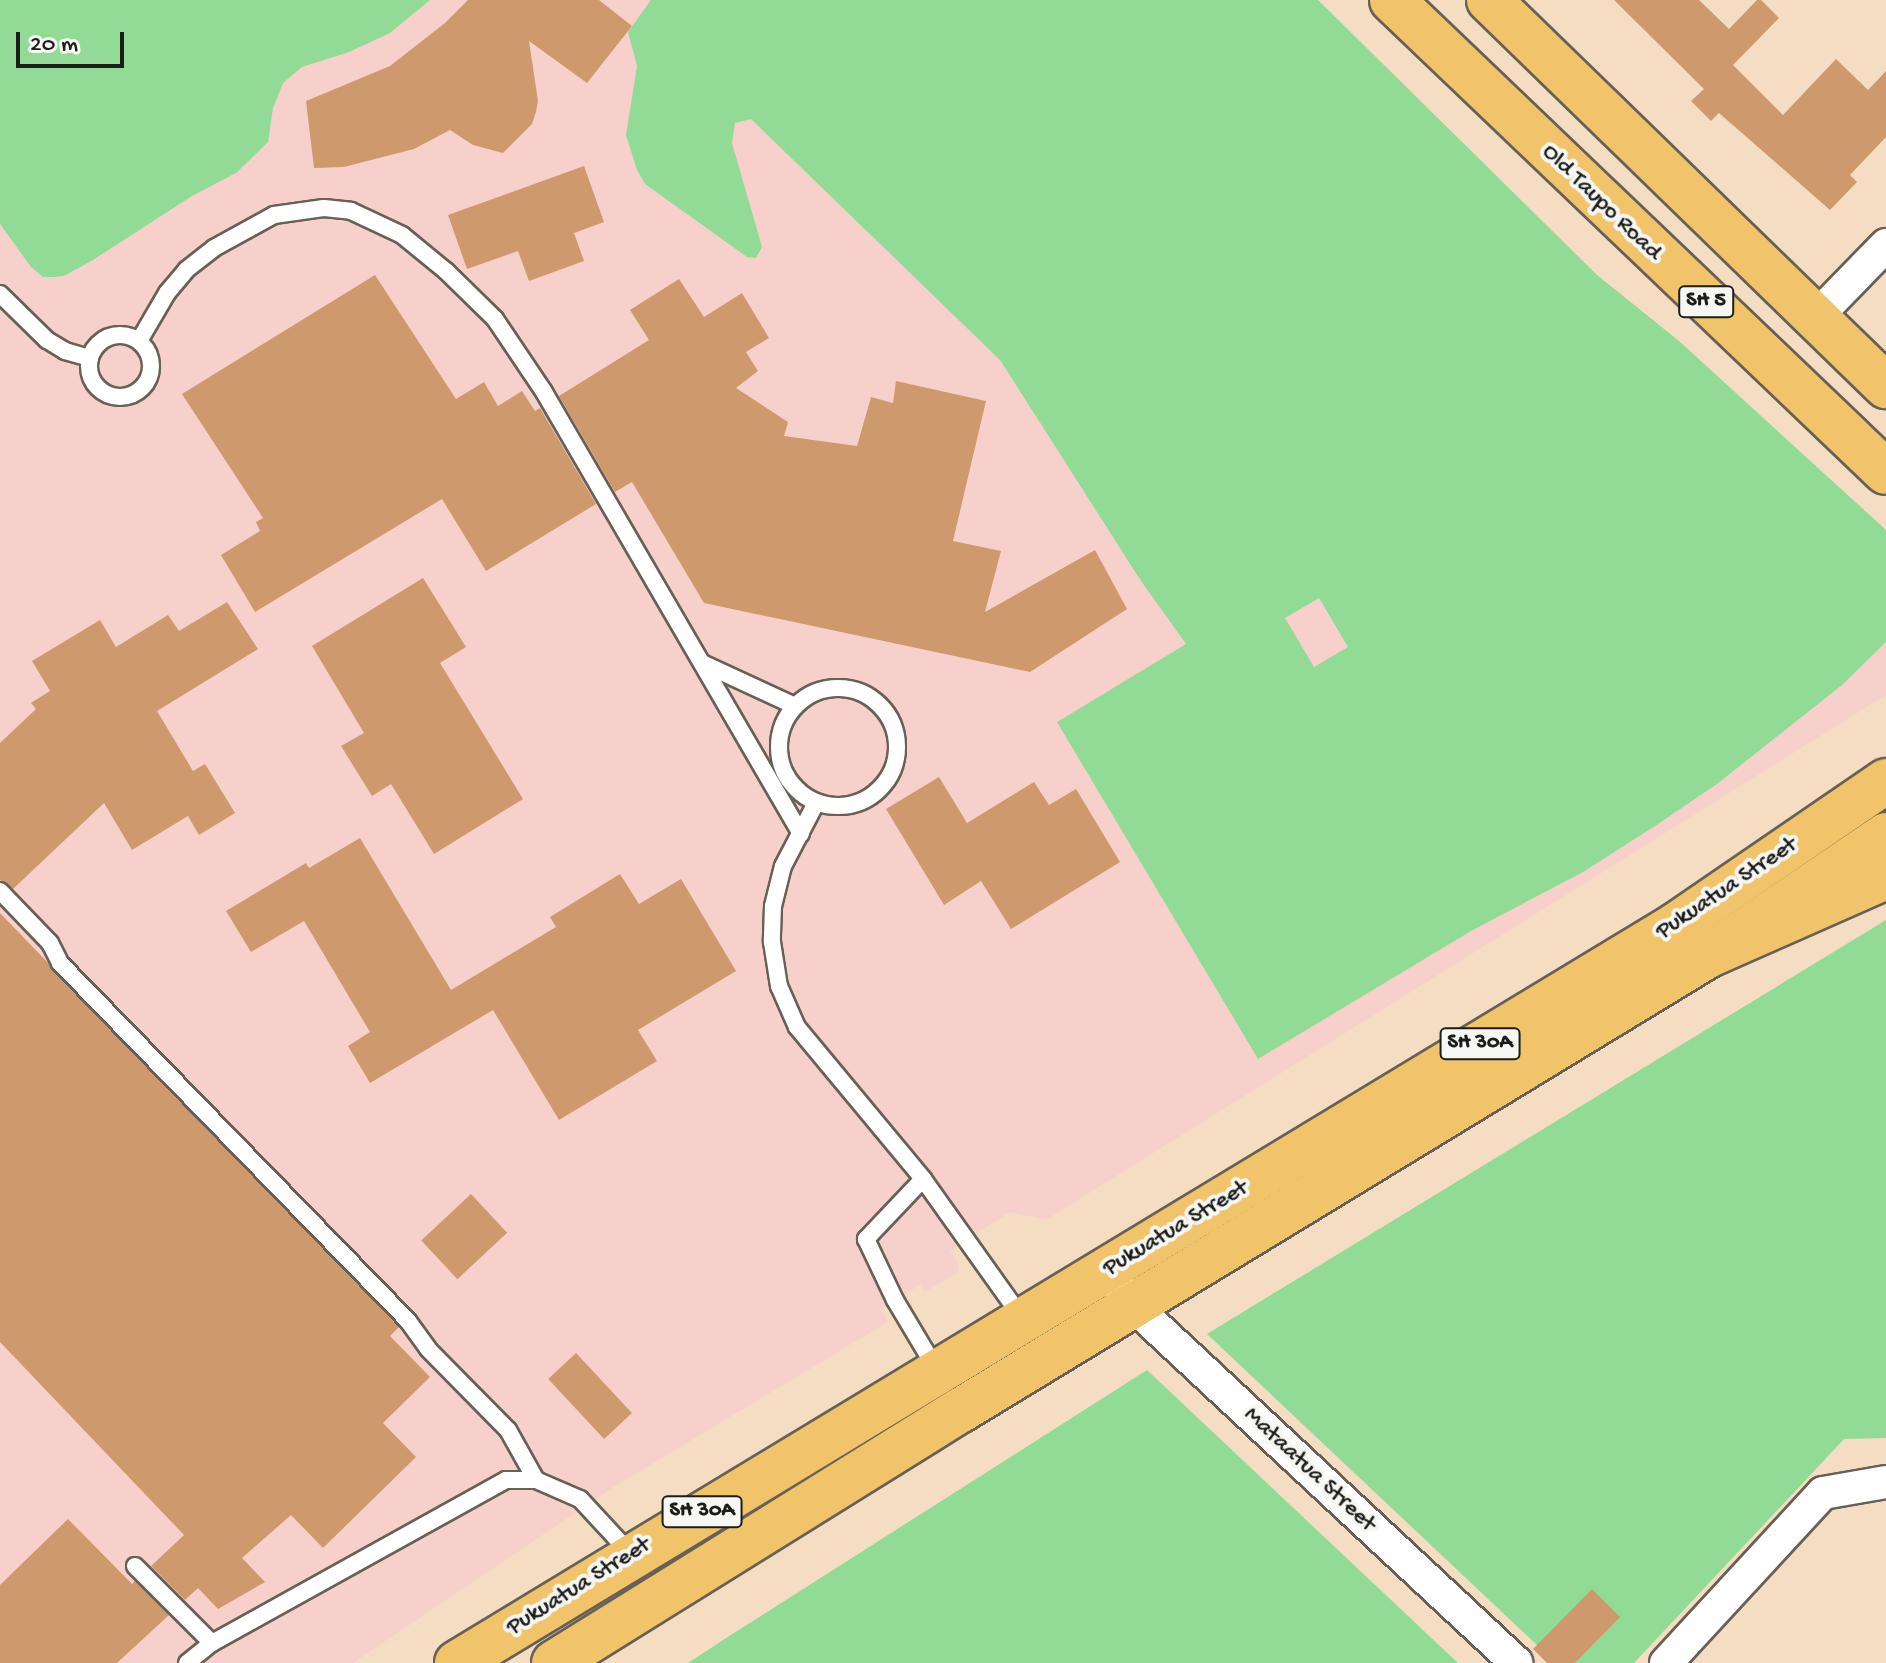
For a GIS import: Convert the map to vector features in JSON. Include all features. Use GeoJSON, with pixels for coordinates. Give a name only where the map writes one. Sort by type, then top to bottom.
{"type":"FeatureCollection","features":[{"type":"Feature","properties":{"kind":"main road","name":"Old Taupo Road"},"geometry":{"type":"LineString","coordinates":[[1392,0],[1886,472]]}},
{"type":"Feature","properties":{"kind":"main road","name":"SH 5"},"geometry":{"type":"LineString","coordinates":[[1489,0],[1886,386]]}},
{"type":"Feature","properties":{"kind":"main road","name":"Old Taupo Road"},"geometry":{"type":"LineString","coordinates":[[1526,131],[1572,150],[1621,184],[1759,313],[1787,326],[1815,318]]}},
{"type":"Feature","properties":{"kind":"main road","name":"Pukuatua Street"},"geometry":{"type":"LineString","coordinates":[[554,1663],[949,1390],[1024,1321],[1676,925],[1886,781]]}},
{"type":"Feature","properties":{"kind":"main road","name":"Pukuatua Street"},"geometry":{"type":"LineString","coordinates":[[466,1661],[631,1554],[949,1390],[1135,1305],[1709,955],[1886,835]]}},
{"type":"Feature","properties":{"kind":"main road"},"geometry":{"type":"LineString","coordinates":[[1709,955],[1886,877]]}},
{"type":"Feature","properties":{"kind":"street"},"geometry":{"type":"LineString","coordinates":[[1815,318],[1886,245]]}},
{"type":"Feature","properties":{"kind":"street","name":"Mataatua Street"},"geometry":{"type":"LineString","coordinates":[[1106,1272],[1135,1305],[1516,1663]]}},
{"type":"Feature","properties":{"kind":"street"},"geometry":{"type":"LineString","coordinates":[[1666,1663],[1823,1493],[1886,1482]]}},
{"type":"Feature","properties":{"kind":"lane"},"geometry":{"type":"LineString","coordinates":[[139,341],[167,293],[186,270],[246,228],[274,215],[324,208],[351,211],[388,227],[446,271],[495,319],[544,392],[801,834]]}},
{"type":"Feature","properties":{"kind":"lane"},"geometry":{"type":"LineString","coordinates":[[0,294],[47,340],[65,351],[90,358]]}},
{"type":"Feature","properties":{"kind":"lane"},"geometry":{"type":"LineString","coordinates":[[120,334],[139,341],[150,357],[150,376],[137,392],[117,397],[98,388],[89,369],[90,358],[102,340],[120,334]]}},
{"type":"Feature","properties":{"kind":"lane"},"geometry":{"type":"LineString","coordinates":[[701,662],[795,706]]}},
{"type":"Feature","properties":{"kind":"lane"},"geometry":{"type":"LineString","coordinates":[[830,688],[850,689],[869,696],[884,709],[894,726],[898,746],[895,765],[886,783],[871,797],[853,805],[816,803],[799,792],[787,778],[780,760],[779,741],[784,722],[795,706],[812,694],[830,688]]}},
{"type":"Feature","properties":{"kind":"lane"},"geometry":{"type":"LineString","coordinates":[[816,803],[783,866],[773,906],[772,942],[779,986],[797,1027],[923,1179],[1024,1321]]}},
{"type":"Feature","properties":{"kind":"lane"},"geometry":{"type":"LineString","coordinates":[[0,891],[50,943],[60,963],[508,1430],[536,1480]]}},
{"type":"Feature","properties":{"kind":"lane"},"geometry":{"type":"LineString","coordinates":[[923,1179],[866,1239],[895,1300],[949,1390]]}},
{"type":"Feature","properties":{"kind":"lane"},"geometry":{"type":"LineString","coordinates":[[187,1663],[212,1643],[506,1480],[536,1480],[580,1499],[631,1554]]}},
{"type":"Feature","properties":{"kind":"lane"},"geometry":{"type":"LineString","coordinates":[[135,1566],[212,1643]]}},
{"type":"Feature","properties":{"kind":"shaded area"},"geometry":{"type":"Polygon","coordinates":[[[0,0],[1318,0],[1597,275],[1679,341],[1886,530],[1886,695],[1046,1220],[1010,1212],[950,1251],[958,1262],[958,1272],[925,1292],[920,1285],[881,1309],[888,1322],[612,1488],[353,1663],[0,1663],[0,0]]]}},
{"type":"Feature","properties":{"kind":"green space"},"geometry":{"type":"Polygon","coordinates":[[[0,0],[430,0],[390,33],[349,52],[302,67],[283,83],[273,108],[268,142],[236,173],[192,196],[64,276],[43,277],[31,267],[0,224],[0,0]]]}},
{"type":"Feature","properties":{"kind":"green space"},"geometry":{"type":"Polygon","coordinates":[[[651,0],[1318,0],[1597,275],[1679,341],[1886,530],[1886,642],[1842,685],[1717,784],[1655,826],[1583,872],[1471,931],[1258,1059],[1057,722],[1186,644],[1141,581],[1000,360],[751,119],[735,123],[732,143],[762,247],[756,258],[747,257],[645,184],[626,135],[637,66],[628,32],[651,0]],[[1319,598],[1285,618],[1314,667],[1348,647],[1319,598]]]}},
{"type":"Feature","properties":{"kind":"green space"},"geometry":{"type":"Polygon","coordinates":[[[1886,920],[1886,1438],[1844,1439],[1634,1663],[1556,1663],[1207,1334],[1886,920]]]}},
{"type":"Feature","properties":{"kind":"green space"},"geometry":{"type":"Polygon","coordinates":[[[1147,1370],[1458,1663],[688,1663],[734,1633],[1147,1370]]]}},
{"type":"Feature","properties":{"kind":"building"},"geometry":{"type":"Polygon","coordinates":[[[468,0],[599,0],[632,26],[587,83],[529,41],[538,101],[536,112],[532,124],[503,153],[473,145],[450,130],[414,149],[344,167],[314,168],[306,101],[390,66],[445,23],[468,0]]]}},
{"type":"Feature","properties":{"kind":"building"},"geometry":{"type":"Polygon","coordinates":[[[1614,0],[1699,0],[1729,29],[1757,0],[1761,0],[1779,18],[1733,65],[1783,115],[1836,59],[1868,90],[1886,71],[1886,137],[1850,175],[1857,182],[1830,210],[1719,113],[1711,121],[1691,101],[1704,89],[1614,0]]]}},
{"type":"Feature","properties":{"kind":"building"},"geometry":{"type":"Polygon","coordinates":[[[584,166],[604,222],[574,233],[584,261],[529,281],[518,251],[467,269],[448,215],[584,166]]]}},
{"type":"Feature","properties":{"kind":"building"},"geometry":{"type":"Polygon","coordinates":[[[375,275],[456,399],[484,382],[498,406],[522,391],[535,411],[540,408],[596,504],[486,571],[442,499],[255,612],[221,555],[260,531],[256,522],[263,518],[182,394],[375,275]]]}},
{"type":"Feature","properties":{"kind":"building"},"geometry":{"type":"Polygon","coordinates":[[[679,279],[704,317],[742,293],[769,338],[746,352],[758,371],[736,388],[788,422],[784,436],[857,446],[871,397],[893,403],[896,381],[986,401],[953,541],[1001,551],[985,612],[1095,550],[1127,609],[1030,672],[704,603],[632,482],[615,492],[559,396],[649,340],[630,310],[679,279]]]}},
{"type":"Feature","properties":{"kind":"building"},"geometry":{"type":"Polygon","coordinates":[[[423,578],[466,647],[440,663],[523,799],[434,854],[391,784],[372,796],[341,746],[364,733],[312,646],[423,578]]]}},
{"type":"Feature","properties":{"kind":"building"},"geometry":{"type":"Polygon","coordinates":[[[227,602],[258,649],[157,711],[193,771],[205,764],[235,813],[199,835],[188,816],[132,850],[104,803],[13,889],[0,880],[0,743],[36,709],[31,703],[50,691],[32,661],[100,620],[116,647],[168,615],[179,631],[227,602]]]}},
{"type":"Feature","properties":{"kind":"building"},"geometry":{"type":"Polygon","coordinates":[[[939,777],[967,823],[1034,782],[1049,805],[1076,789],[1120,862],[1011,929],[981,881],[944,905],[886,809],[939,777]]]}},
{"type":"Feature","properties":{"kind":"building"},"geometry":{"type":"Polygon","coordinates":[[[360,838],[451,990],[556,927],[550,917],[620,874],[639,904],[681,879],[736,971],[638,1030],[657,1061],[559,1120],[493,1010],[370,1083],[348,1046],[370,1032],[304,921],[251,952],[226,911],[306,863],[309,868],[360,838]]]}},
{"type":"Feature","properties":{"kind":"building"},"geometry":{"type":"Polygon","coordinates":[[[0,913],[399,1327],[390,1336],[430,1377],[383,1423],[416,1457],[323,1548],[291,1515],[242,1558],[265,1582],[218,1609],[198,1588],[185,1600],[151,1566],[184,1535],[0,1342],[0,913]]]}},
{"type":"Feature","properties":{"kind":"building"},"geometry":{"type":"Polygon","coordinates":[[[471,1194],[507,1233],[457,1279],[421,1240],[471,1194]]]}},
{"type":"Feature","properties":{"kind":"building"},"geometry":{"type":"Polygon","coordinates":[[[576,1353],[632,1413],[604,1439],[548,1379],[576,1353]]]}},
{"type":"Feature","properties":{"kind":"building"},"geometry":{"type":"Polygon","coordinates":[[[68,1519],[132,1584],[135,1581],[169,1615],[117,1663],[0,1663],[0,1585],[68,1519]]]}},
{"type":"Feature","properties":{"kind":"building"},"geometry":{"type":"Polygon","coordinates":[[[1592,1589],[1620,1617],[1575,1663],[1547,1663],[1533,1649],[1592,1589]]]}}]}
